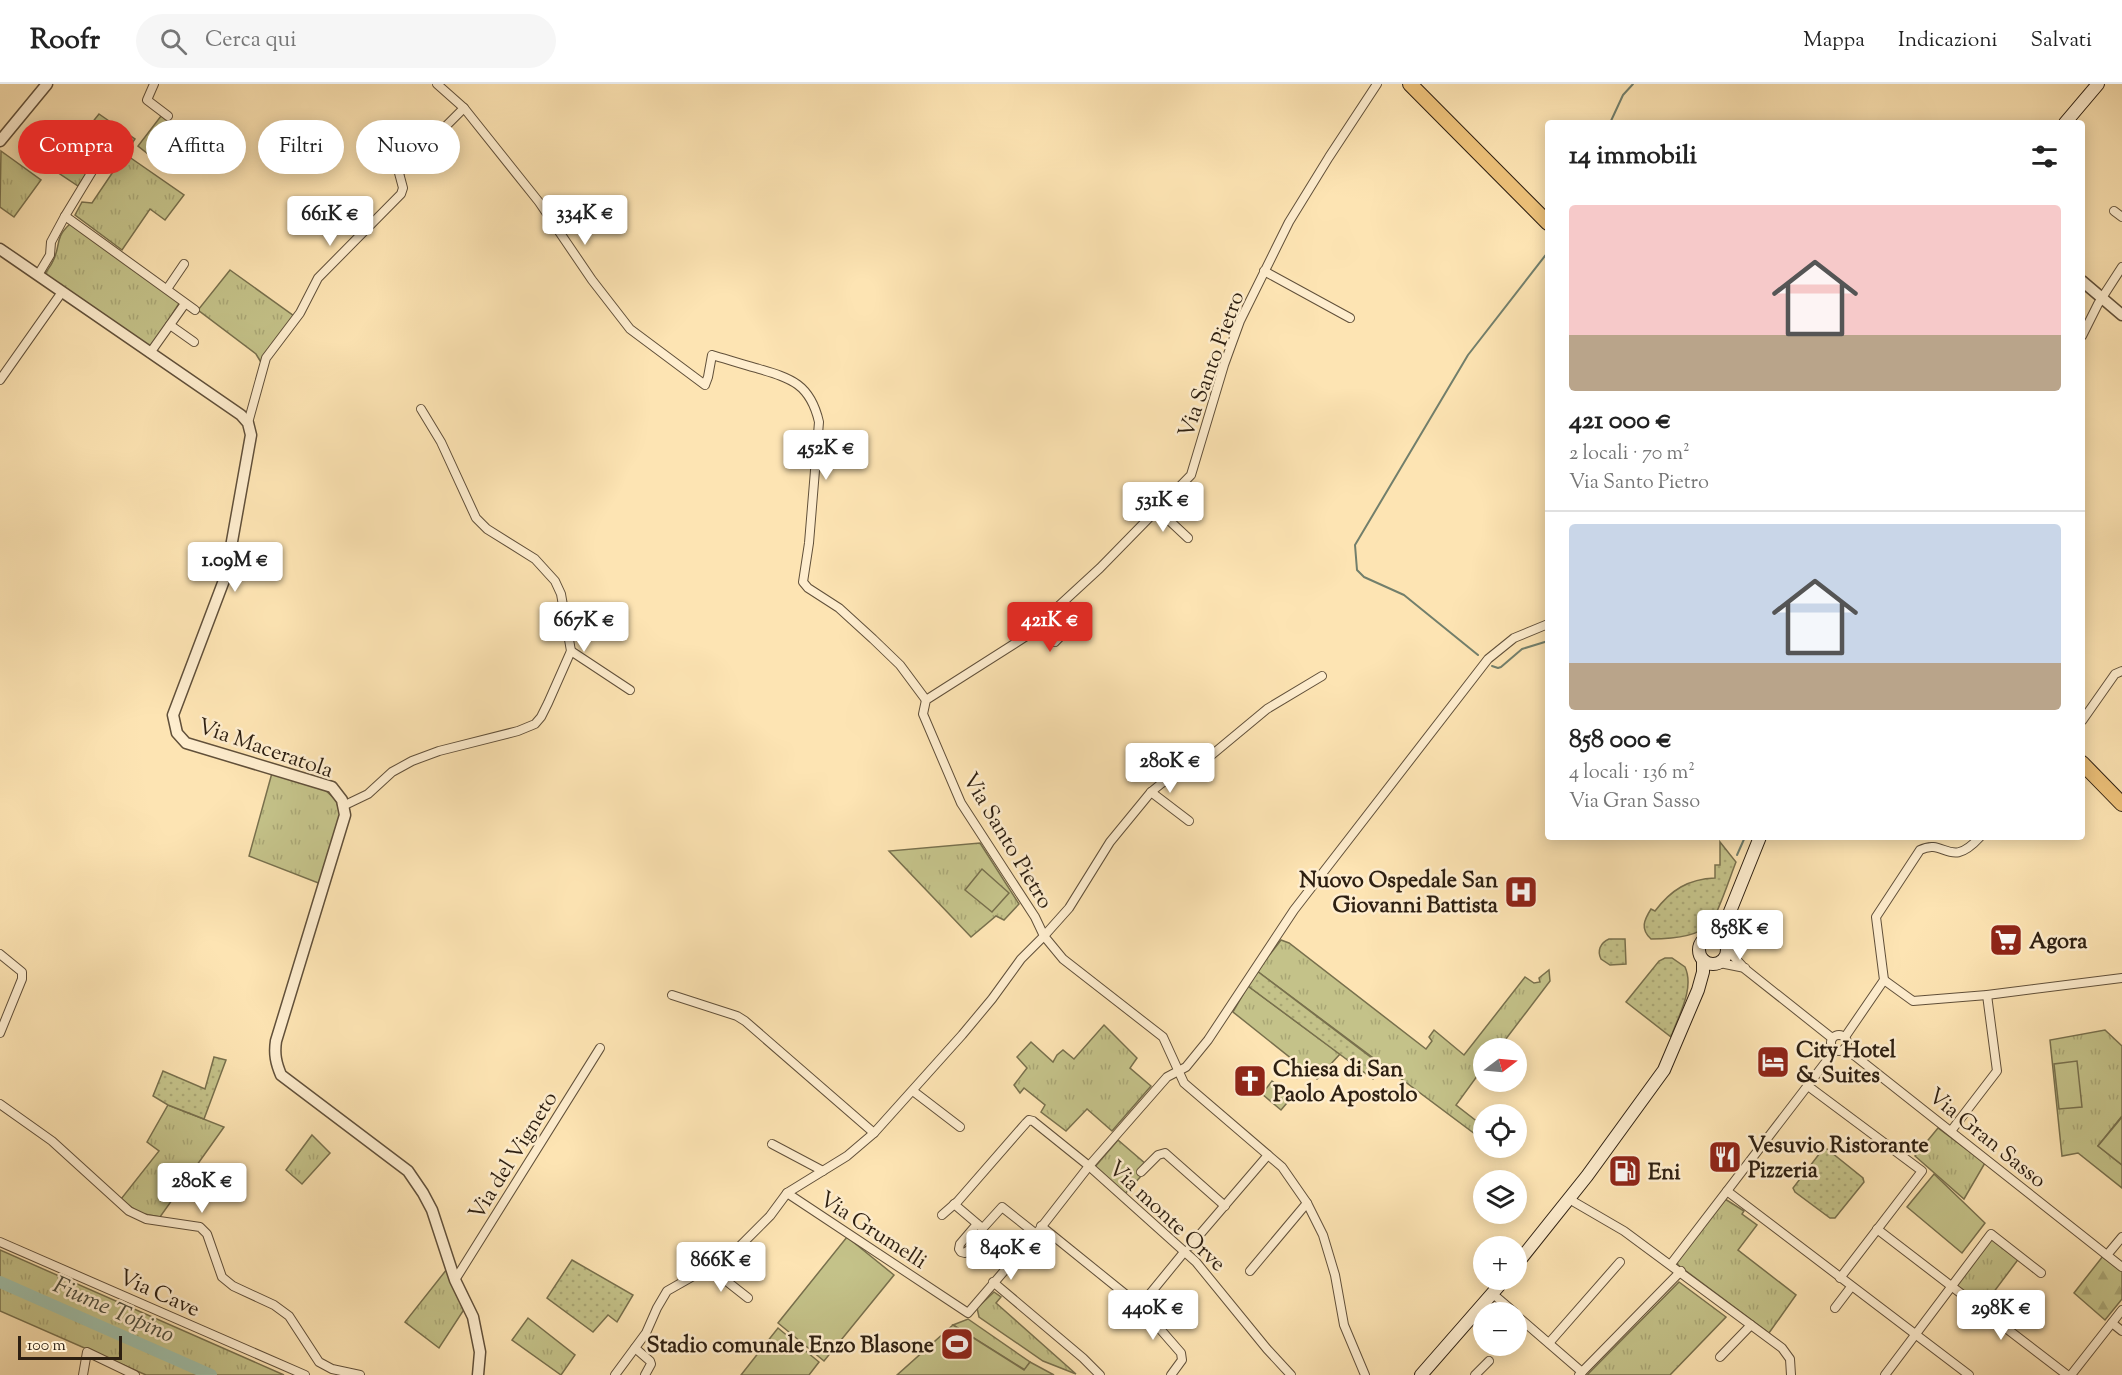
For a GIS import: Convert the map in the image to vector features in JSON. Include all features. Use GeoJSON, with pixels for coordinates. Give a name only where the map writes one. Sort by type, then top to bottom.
{"type":"FeatureCollection","features":[{"type":"Feature","properties":{"kind":"main road"},"geometry":{"type":"LineString","coordinates":[[1410,84],[1545,220]]}},
{"type":"Feature","properties":{"kind":"main road"},"geometry":{"type":"LineString","coordinates":[[2068,120],[2098,84]]}},
{"type":"Feature","properties":{"kind":"main road"},"geometry":{"type":"LineString","coordinates":[[2085,766],[2122,804]]}},
{"type":"Feature","properties":{"kind":"main road"},"geometry":{"type":"LineString","coordinates":[[1698,990],[1725,957],[1726,929],[1730,914],[1759,840]]}},
{"type":"Feature","properties":{"kind":"main road"},"geometry":{"type":"LineString","coordinates":[[1720,963],[1711,964],[1703,960],[1699,953],[1700,945],[1730,914]]}},
{"type":"Feature","properties":{"kind":"main road"},"geometry":{"type":"LineString","coordinates":[[1710,936],[1723,940],[1727,949]]}},
{"type":"Feature","properties":{"kind":"main road"},"geometry":{"type":"LineString","coordinates":[[1527,1251],[1569,1199],[1664,1070],[1698,990],[1703,960]]}},
{"type":"Feature","properties":{"kind":"main road"},"geometry":{"type":"LineString","coordinates":[[1421,1375],[1495,1290]]}},
{"type":"Feature","properties":{"kind":"street"},"geometry":{"type":"LineString","coordinates":[[0,141],[47,84]]}},
{"type":"Feature","properties":{"kind":"street"},"geometry":{"type":"LineString","coordinates":[[154,84],[147,100],[168,116]]}},
{"type":"Feature","properties":{"kind":"street"},"geometry":{"type":"LineString","coordinates":[[437,84],[464,108],[539,202],[592,280],[630,329],[705,385],[712,355],[788,378],[804,390],[816,407],[819,422],[809,543],[803,582],[808,588],[839,608],[873,639],[900,665],[926,700]]}},
{"type":"Feature","properties":{"kind":"street","name":"Via Santo Pietro"},"geometry":{"type":"LineString","coordinates":[[615,1375],[646,1334],[667,1291],[732,1254],[771,1216],[787,1193],[847,1156],[874,1133],[992,999],[1020,959],[1044,936],[1035,917],[961,803],[923,714],[926,700],[1025,637],[1100,568],[1191,475],[1224,365],[1240,321],[1289,222],[1377,84]]}},
{"type":"Feature","properties":{"kind":"street"},"geometry":{"type":"LineString","coordinates":[[2,253],[38,275],[248,423],[266,358],[300,313],[318,278],[401,194],[403,188],[399,173],[464,108]]}},
{"type":"Feature","properties":{"kind":"street"},"geometry":{"type":"LineString","coordinates":[[38,275],[50,255],[51,242],[90,174]]}},
{"type":"Feature","properties":{"kind":"street"},"geometry":{"type":"LineString","coordinates":[[2114,211],[2122,217]]}},
{"type":"Feature","properties":{"kind":"street"},"geometry":{"type":"LineString","coordinates":[[65,216],[195,310]]}},
{"type":"Feature","properties":{"kind":"street"},"geometry":{"type":"LineString","coordinates":[[167,289],[184,264]]}},
{"type":"Feature","properties":{"kind":"street"},"geometry":{"type":"LineString","coordinates":[[2085,331],[2122,267]]}},
{"type":"Feature","properties":{"kind":"street"},"geometry":{"type":"LineString","coordinates":[[1264,272],[1350,318]]}},
{"type":"Feature","properties":{"kind":"street"},"geometry":{"type":"LineString","coordinates":[[2085,283],[2122,315]]}},
{"type":"Feature","properties":{"kind":"street"},"geometry":{"type":"LineString","coordinates":[[0,380],[62,292]]}},
{"type":"Feature","properties":{"kind":"street"},"geometry":{"type":"LineString","coordinates":[[150,353],[184,305]]}},
{"type":"Feature","properties":{"kind":"street"},"geometry":{"type":"LineString","coordinates":[[170,325],[194,342]]}},
{"type":"Feature","properties":{"kind":"street"},"geometry":{"type":"LineString","coordinates":[[343,806],[368,794],[392,772],[412,761],[439,751],[518,731],[535,723],[545,710],[571,651],[561,594],[555,580],[535,559],[487,529],[476,518],[441,442],[421,409]]}},
{"type":"Feature","properties":{"kind":"street","name":"Via Maceratola"},"geometry":{"type":"LineString","coordinates":[[248,423],[251,435],[226,575],[173,715],[177,733],[186,743],[332,787],[342,800],[345,815],[276,1041],[274,1054],[276,1064],[281,1075],[408,1171],[432,1210],[455,1280],[473,1317],[480,1352],[478,1375]]}},
{"type":"Feature","properties":{"kind":"street"},"geometry":{"type":"LineString","coordinates":[[1157,509],[1188,538]]}},
{"type":"Feature","properties":{"kind":"street"},"geometry":{"type":"LineString","coordinates":[[1039,625],[1055,642],[1064,633]]}},
{"type":"Feature","properties":{"kind":"street","name":"Via Grumelli"},"geometry":{"type":"LineString","coordinates":[[787,1193],[968,1313],[1089,1166],[1167,1077],[1186,1067],[1208,1040],[1294,910],[1488,659],[1514,638],[1545,625]]}},
{"type":"Feature","properties":{"kind":"street"},"geometry":{"type":"LineString","coordinates":[[571,651],[630,690]]}},
{"type":"Feature","properties":{"kind":"street"},"geometry":{"type":"LineString","coordinates":[[2085,717],[2115,674],[2122,671]]}},
{"type":"Feature","properties":{"kind":"street"},"geometry":{"type":"LineString","coordinates":[[1322,676],[1267,709],[1208,758],[1162,783],[1151,792],[1110,842],[1070,908],[1044,936],[1063,959],[1163,1037],[1184,1083],[1282,1167],[1293,1181],[1307,1203],[1329,1251],[1344,1325],[1365,1375]]}},
{"type":"Feature","properties":{"kind":"street"},"geometry":{"type":"LineString","coordinates":[[1151,792],[1189,821]]}},
{"type":"Feature","properties":{"kind":"street"},"geometry":{"type":"LineString","coordinates":[[1845,1037],[1884,980],[1876,917],[1920,850],[1933,847],[1963,853],[1977,840]]}},
{"type":"Feature","properties":{"kind":"street"},"geometry":{"type":"LineString","coordinates":[[1727,949],[1745,969],[1832,1038]]}},
{"type":"Feature","properties":{"kind":"street"},"geometry":{"type":"LineString","coordinates":[[0,954],[22,972],[22,979],[0,1033]]}},
{"type":"Feature","properties":{"kind":"street"},"geometry":{"type":"LineString","coordinates":[[1720,963],[1745,969]]}},
{"type":"Feature","properties":{"kind":"street"},"geometry":{"type":"LineString","coordinates":[[1884,980],[1913,1001],[1988,995],[2122,978]]}},
{"type":"Feature","properties":{"kind":"street"},"geometry":{"type":"LineString","coordinates":[[672,995],[746,1021],[874,1133]]}},
{"type":"Feature","properties":{"kind":"street"},"geometry":{"type":"LineString","coordinates":[[1952,1131],[1997,1071],[1988,995]]}},
{"type":"Feature","properties":{"kind":"street"},"geometry":{"type":"LineString","coordinates":[[1840,1034],[1845,1037],[1847,1041],[1845,1048],[1840,1051],[1835,1050],[1831,1045],[1832,1038],[1840,1034]]}},
{"type":"Feature","properties":{"kind":"street","name":"Via del Vigneto"},"geometry":{"type":"LineString","coordinates":[[455,1280],[600,1048]]}},
{"type":"Feature","properties":{"kind":"street","name":"Via Gran Sasso"},"geometry":{"type":"LineString","coordinates":[[1845,1048],[2122,1267]]}},
{"type":"Feature","properties":{"kind":"street"},"geometry":{"type":"LineString","coordinates":[[1671,1264],[1835,1050]]}},
{"type":"Feature","properties":{"kind":"street"},"geometry":{"type":"LineString","coordinates":[[1808,1086],[1922,1171],[1840,1278]]}},
{"type":"Feature","properties":{"kind":"street"},"geometry":{"type":"LineString","coordinates":[[913,1091],[960,1127]]}},
{"type":"Feature","properties":{"kind":"street"},"geometry":{"type":"LineString","coordinates":[[0,1104],[51,1141],[129,1211],[146,1219],[200,1227],[207,1234],[222,1277],[233,1286],[274,1305],[289,1316],[319,1362],[332,1369],[360,1375]]}},
{"type":"Feature","properties":{"kind":"street","name":"Via monte Orve"},"geometry":{"type":"LineString","coordinates":[[954,1204],[1029,1120],[1033,1121],[1187,1249],[1267,1349],[1291,1375]]}},
{"type":"Feature","properties":{"kind":"street"},"geometry":{"type":"LineString","coordinates":[[772,1144],[824,1171]]}},
{"type":"Feature","properties":{"kind":"street"},"geometry":{"type":"LineString","coordinates":[[1141,1172],[1158,1155],[1165,1153],[1225,1206]]}},
{"type":"Feature","properties":{"kind":"street"},"geometry":{"type":"LineString","coordinates":[[1140,1306],[1268,1155]]}},
{"type":"Feature","properties":{"kind":"street"},"geometry":{"type":"LineString","coordinates":[[1727,1191],[1969,1375]]}},
{"type":"Feature","properties":{"kind":"street"},"geometry":{"type":"LineString","coordinates":[[1569,1199],[1617,1225],[1751,1325],[1788,1355],[1791,1375]]}},
{"type":"Feature","properties":{"kind":"street"},"geometry":{"type":"LineString","coordinates":[[1250,1271],[1307,1203]]}},
{"type":"Feature","properties":{"kind":"street"},"geometry":{"type":"LineString","coordinates":[[942,1215],[954,1204],[980,1226],[1002,1207],[1038,1230],[1140,1306],[1181,1353],[1182,1360],[1171,1375]]}},
{"type":"Feature","properties":{"kind":"street"},"geometry":{"type":"LineString","coordinates":[[1877,1229],[2069,1375],[2122,1310]]}},
{"type":"Feature","properties":{"kind":"street"},"geometry":{"type":"LineString","coordinates":[[1885,1375],[1991,1234],[2041,1273]]}},
{"type":"Feature","properties":{"kind":"street"},"geometry":{"type":"LineString","coordinates":[[2107,1255],[2122,1237]]}},
{"type":"Feature","properties":{"kind":"street","name":"Via Cave"},"geometry":{"type":"LineString","coordinates":[[0,1242],[305,1375]]}},
{"type":"Feature","properties":{"kind":"street"},"geometry":{"type":"LineString","coordinates":[[1549,1343],[1620,1262]]}},
{"type":"Feature","properties":{"kind":"street"},"geometry":{"type":"LineString","coordinates":[[710,1268],[748,1298]]}},
{"type":"Feature","properties":{"kind":"street"},"geometry":{"type":"LineString","coordinates":[[1527,1324],[1581,1373],[1681,1271]]}},
{"type":"Feature","properties":{"kind":"street"},"geometry":{"type":"LineString","coordinates":[[993,1282],[1100,1375]]}},
{"type":"Feature","properties":{"kind":"street"},"geometry":{"type":"LineString","coordinates":[[1835,1308],[1851,1287]]}},
{"type":"Feature","properties":{"kind":"street"},"geometry":{"type":"LineString","coordinates":[[1492,1294],[1501,1302]]}},
{"type":"Feature","properties":{"kind":"street"},"geometry":{"type":"LineString","coordinates":[[2112,1323],[2122,1330]]}},
{"type":"Feature","properties":{"kind":"street"},"geometry":{"type":"LineString","coordinates":[[1720,1357],[1751,1325]]}},
{"type":"Feature","properties":{"kind":"street"},"geometry":{"type":"LineString","coordinates":[[635,1348],[650,1361],[651,1364],[645,1375]]}},
{"type":"Feature","properties":{"kind":"street"},"geometry":{"type":"LineString","coordinates":[[83,1375],[87,1352],[135,1375]]}},
{"type":"Feature","properties":{"kind":"street"},"geometry":{"type":"LineString","coordinates":[[1476,1375],[1489,1361]]}},
{"type":"Feature","properties":{"kind":"green space"},"geometry":{"type":"Polygon","coordinates":[[[99,114],[108,120],[94,120],[99,114]]]}},
{"type":"Feature","properties":{"kind":"green space"},"geometry":{"type":"Polygon","coordinates":[[[146,136],[146,152],[138,146],[146,136]]]}},
{"type":"Feature","properties":{"kind":"green space"},"geometry":{"type":"Polygon","coordinates":[[[1,151],[18,163],[18,174],[33,174],[41,180],[14,217],[0,207],[1,151]]]}},
{"type":"Feature","properties":{"kind":"green space"},"geometry":{"type":"Polygon","coordinates":[[[134,160],[146,169],[146,174],[154,174],[184,195],[165,220],[150,209],[122,250],[75,215],[82,202],[92,203],[112,174],[134,174],[134,160]]]}},
{"type":"Feature","properties":{"kind":"green space"},"geometry":{"type":"Polygon","coordinates":[[[60,174],[86,174],[78,186],[60,174]]]}},
{"type":"Feature","properties":{"kind":"green space"},"geometry":{"type":"Polygon","coordinates":[[[70,224],[180,302],[150,349],[45,274],[55,256],[62,234],[70,224]]]}},
{"type":"Feature","properties":{"kind":"green space"},"geometry":{"type":"Polygon","coordinates":[[[230,270],[294,316],[262,364],[256,354],[198,310],[230,270]]]}},
{"type":"Feature","properties":{"kind":"green space"},"geometry":{"type":"Polygon","coordinates":[[[272,773],[324,789],[336,800],[341,817],[321,884],[249,856],[272,773]]]}},
{"type":"Feature","properties":{"kind":"green space"},"geometry":{"type":"Polygon","coordinates":[[[1720,842],[1736,862],[1713,920],[1698,932],[1674,938],[1651,939],[1645,932],[1644,924],[1651,909],[1655,911],[1667,897],[1688,883],[1715,878],[1715,865],[1720,865],[1720,842]]]}},
{"type":"Feature","properties":{"kind":"green space"},"geometry":{"type":"Polygon","coordinates":[[[980,843],[1019,904],[1004,920],[996,916],[971,937],[889,851],[980,843]]]}},
{"type":"Feature","properties":{"kind":"green space"},"geometry":{"type":"Polygon","coordinates":[[[982,869],[1009,893],[992,912],[965,890],[982,869]]]}},
{"type":"Feature","properties":{"kind":"green space"},"geometry":{"type":"Polygon","coordinates":[[[1609,939],[1625,939],[1626,964],[1610,965],[1601,959],[1600,948],[1609,939]]]}},
{"type":"Feature","properties":{"kind":"green space"},"geometry":{"type":"Polygon","coordinates":[[[1281,940],[1289,943],[1426,1049],[1432,1041],[1429,1037],[1434,1030],[1464,1055],[1473,1043],[1473,1082],[1456,1105],[1473,1118],[1473,1133],[1257,971],[1281,940]]]}},
{"type":"Feature","properties":{"kind":"green space"},"geometry":{"type":"Polygon","coordinates":[[[1672,958],[1685,967],[1688,975],[1687,993],[1671,1037],[1626,1002],[1659,961],[1672,958]]]}},
{"type":"Feature","properties":{"kind":"green space"},"geometry":{"type":"Polygon","coordinates":[[[1549,970],[1550,981],[1507,1038],[1477,1038],[1525,977],[1534,983],[1540,982],[1539,978],[1549,970]]]}},
{"type":"Feature","properties":{"kind":"green space"},"geometry":{"type":"Polygon","coordinates":[[[1257,971],[1381,1065],[1373,1079],[1248,986],[1257,971]]]}},
{"type":"Feature","properties":{"kind":"green space"},"geometry":{"type":"Polygon","coordinates":[[[1248,986],[1340,1054],[1317,1079],[1233,1012],[1248,986]]]}},
{"type":"Feature","properties":{"kind":"green space"},"geometry":{"type":"Polygon","coordinates":[[[1104,1025],[1137,1058],[1130,1068],[1151,1086],[1112,1131],[1087,1109],[1066,1131],[1041,1112],[1045,1105],[1024,1088],[1020,1093],[1014,1085],[1027,1068],[1017,1057],[1031,1042],[1053,1062],[1063,1050],[1074,1059],[1104,1025]]]}},
{"type":"Feature","properties":{"kind":"green space"},"geometry":{"type":"Polygon","coordinates":[[[2105,1030],[2122,1046],[2122,1116],[2098,1146],[2122,1165],[2122,1188],[2078,1153],[2062,1156],[2050,1040],[2105,1030]]]}},
{"type":"Feature","properties":{"kind":"green space"},"geometry":{"type":"Polygon","coordinates":[[[214,1057],[226,1060],[204,1119],[168,1105],[153,1096],[163,1071],[205,1089],[214,1057]]]}},
{"type":"Feature","properties":{"kind":"green space"},"geometry":{"type":"Polygon","coordinates":[[[2077,1061],[2082,1107],[2059,1109],[2054,1064],[2077,1061]]]}},
{"type":"Feature","properties":{"kind":"green space"},"geometry":{"type":"Polygon","coordinates":[[[1272,1081],[1292,1097],[1281,1110],[1262,1094],[1272,1081]]]}},
{"type":"Feature","properties":{"kind":"green space"},"geometry":{"type":"Polygon","coordinates":[[[168,1105],[224,1127],[160,1217],[139,1213],[121,1199],[159,1151],[147,1142],[168,1105]]]}},
{"type":"Feature","properties":{"kind":"green space"},"geometry":{"type":"Polygon","coordinates":[[[2122,1117],[2122,1165],[2098,1146],[2122,1117]]]}},
{"type":"Feature","properties":{"kind":"green space"},"geometry":{"type":"Polygon","coordinates":[[[1938,1128],[1985,1163],[1964,1199],[1915,1156],[1938,1128]]]}},
{"type":"Feature","properties":{"kind":"green space"},"geometry":{"type":"Polygon","coordinates":[[[312,1135],[330,1153],[302,1184],[286,1170],[312,1135]]]}},
{"type":"Feature","properties":{"kind":"green space"},"geometry":{"type":"Polygon","coordinates":[[[1118,1140],[1147,1165],[1142,1175],[1124,1195],[1094,1168],[1118,1140]]]}},
{"type":"Feature","properties":{"kind":"green space"},"geometry":{"type":"Polygon","coordinates":[[[1823,1149],[1827,1149],[1863,1178],[1864,1182],[1835,1218],[1830,1218],[1795,1192],[1793,1188],[1823,1149]]]}},
{"type":"Feature","properties":{"kind":"green space"},"geometry":{"type":"Polygon","coordinates":[[[1934,1174],[1985,1223],[1962,1253],[1907,1207],[1934,1174]]]}},
{"type":"Feature","properties":{"kind":"green space"},"geometry":{"type":"Polygon","coordinates":[[[1725,1199],[1744,1211],[1742,1214],[1757,1225],[1738,1250],[1796,1295],[1769,1333],[1677,1262],[1725,1199]]]}},
{"type":"Feature","properties":{"kind":"green space"},"geometry":{"type":"Polygon","coordinates":[[[1991,1234],[2020,1257],[1981,1309],[1951,1286],[1991,1234]]]}},
{"type":"Feature","properties":{"kind":"green space"},"geometry":{"type":"Polygon","coordinates":[[[847,1237],[894,1275],[824,1361],[778,1323],[847,1237]]]}},
{"type":"Feature","properties":{"kind":"green space"},"geometry":{"type":"Polygon","coordinates":[[[0,1250],[284,1375],[146,1375],[0,1311],[0,1250]]]}},
{"type":"Feature","properties":{"kind":"green space"},"geometry":{"type":"Polygon","coordinates":[[[2103,1256],[2122,1271],[2122,1299],[2105,1320],[2074,1293],[2103,1256]]]}},
{"type":"Feature","properties":{"kind":"green space"},"geometry":{"type":"Polygon","coordinates":[[[572,1260],[633,1295],[617,1322],[608,1315],[593,1332],[547,1298],[572,1260]]]}},
{"type":"Feature","properties":{"kind":"green space"},"geometry":{"type":"Polygon","coordinates":[[[447,1269],[465,1308],[439,1348],[405,1322],[447,1269]]]}},
{"type":"Feature","properties":{"kind":"green space"},"geometry":{"type":"Polygon","coordinates":[[[1679,1282],[1726,1317],[1670,1375],[1587,1375],[1679,1282]]]}},
{"type":"Feature","properties":{"kind":"green space"},"geometry":{"type":"Polygon","coordinates":[[[994,1292],[1001,1297],[996,1303],[1076,1374],[1043,1361],[979,1317],[977,1308],[994,1292]]]}},
{"type":"Feature","properties":{"kind":"green space"},"geometry":{"type":"Polygon","coordinates":[[[528,1318],[575,1355],[561,1375],[512,1340],[528,1318]]]}},
{"type":"Feature","properties":{"kind":"green space"},"geometry":{"type":"Polygon","coordinates":[[[968,1319],[1030,1362],[1025,1370],[953,1325],[968,1319]]]}},
{"type":"Feature","properties":{"kind":"green space","name":"Stadio comunale Enzo Blasone"},"geometry":{"type":"Polygon","coordinates":[[[953,1325],[1024,1370],[1030,1362],[1054,1375],[897,1375],[953,1325]]]}},
{"type":"Feature","properties":{"kind":"green space"},"geometry":{"type":"Polygon","coordinates":[[[778,1328],[819,1362],[809,1375],[741,1375],[778,1328]]]}},
{"type":"Feature","properties":{"kind":"waterway"},"geometry":{"type":"LineString","coordinates":[[1611,120],[1623,95],[1633,84]]}},
{"type":"Feature","properties":{"kind":"waterway"},"geometry":{"type":"LineString","coordinates":[[1478,655],[1404,595],[1364,577],[1357,570],[1355,545],[1468,355],[1545,256]]}},
{"type":"Feature","properties":{"kind":"waterway"},"geometry":{"type":"LineString","coordinates":[[1492,666],[1501,667],[1522,649],[1545,642]]}},
{"type":"Feature","properties":{"kind":"waterway"},"geometry":{"type":"LineString","coordinates":[[1737,855],[1744,840]]}},
{"type":"Feature","properties":{"kind":"waterway","name":"Fiume Topino"},"geometry":{"type":"LineString","coordinates":[[0,1282],[211,1375]]}},
{"type":"Feature","properties":{"kind":"place","name":"Nuovo Ospedale San Giovanni Battista"},"geometry":{"type":"Point","coordinates":[1521,892]}},
{"type":"Feature","properties":{"kind":"place","name":"Agora"},"geometry":{"type":"Point","coordinates":[2006,940]}},
{"type":"Feature","properties":{"kind":"place","name":"City Hotel & Suites"},"geometry":{"type":"Point","coordinates":[1773,1062]}},
{"type":"Feature","properties":{"kind":"place","name":"Chiesa di San Paolo Apostolo"},"geometry":{"type":"Point","coordinates":[1250,1081]}},
{"type":"Feature","properties":{"kind":"place","name":"Vesuvio Ristorante Pizzeria"},"geometry":{"type":"Point","coordinates":[1725,1157]}},
{"type":"Feature","properties":{"kind":"place","name":"Eni"},"geometry":{"type":"Point","coordinates":[1625,1171]}},
{"type":"Feature","properties":{"kind":"place","name":"Stadio comunale Enzo Blasone"},"geometry":{"type":"Point","coordinates":[957,1344]}}]}
